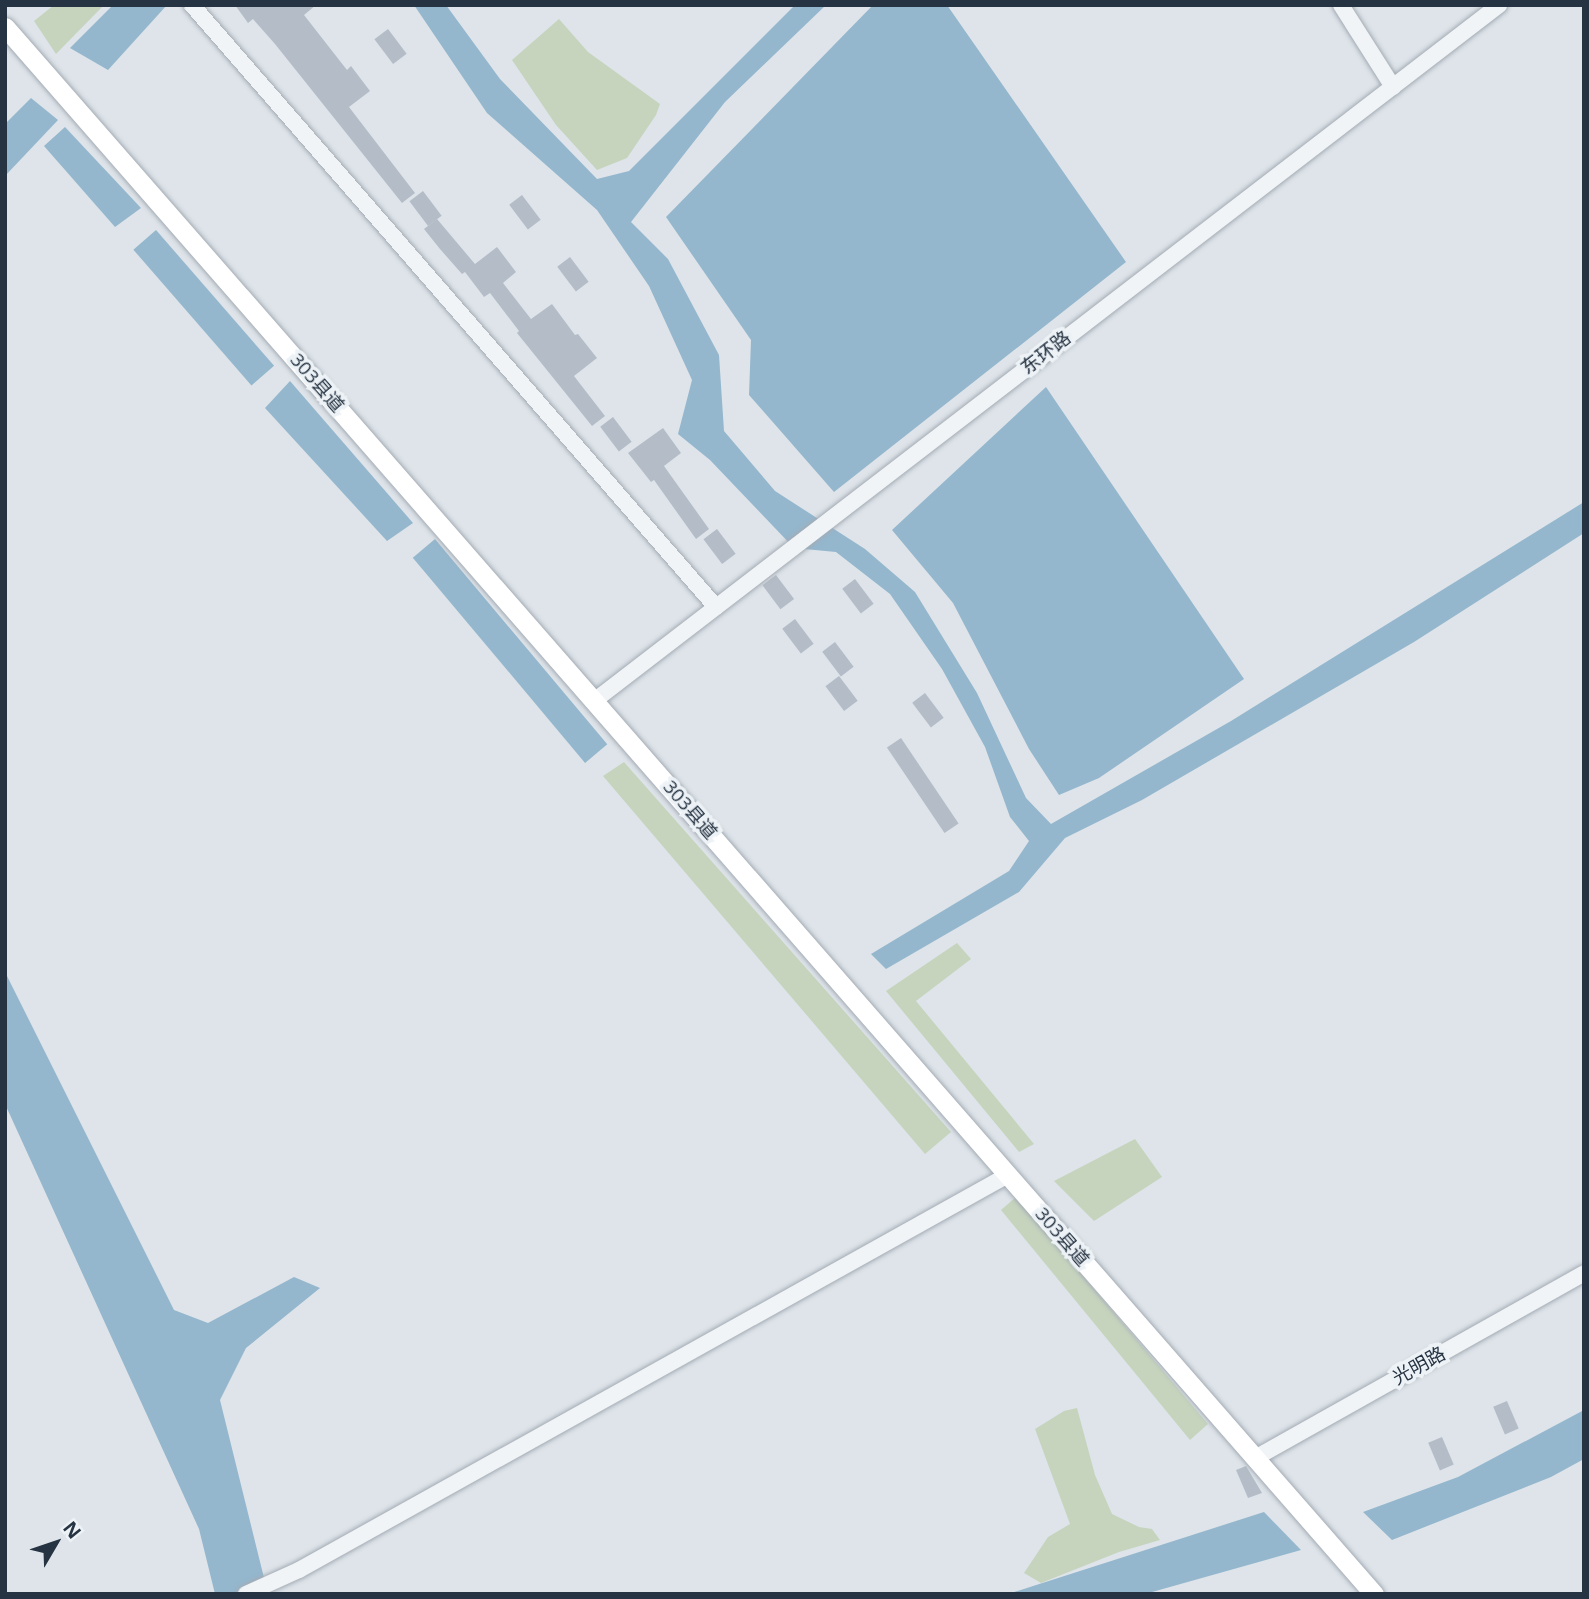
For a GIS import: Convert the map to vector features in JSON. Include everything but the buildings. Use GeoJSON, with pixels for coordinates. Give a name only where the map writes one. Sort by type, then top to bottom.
{"type":"FeatureCollection","features":[{"type":"Feature","properties":{"kind":"main road","name":"303县道"},"geometry":{"type":"LineString","coordinates":[[5,27],[1374,1594]]}},
{"type":"Feature","properties":{"kind":"street"},"geometry":{"type":"LineString","coordinates":[[192,5],[716,607]]}},
{"type":"Feature","properties":{"kind":"street"},"geometry":{"type":"LineString","coordinates":[[1341,5],[1393,87]]}},
{"type":"Feature","properties":{"kind":"street","name":"东环路"},"geometry":{"type":"LineString","coordinates":[[594,701],[1499,5]]}},
{"type":"Feature","properties":{"kind":"street"},"geometry":{"type":"LineString","coordinates":[[246,1594],[299,1570],[1008,1175]]}},
{"type":"Feature","properties":{"kind":"street","name":"光明路"},"geometry":{"type":"LineString","coordinates":[[1255,1458],[1584,1273]]}},
{"type":"Feature","properties":{"kind":"green space"},"geometry":{"type":"Polygon","coordinates":[[[54,5],[104,5],[56,54],[34,21],[54,5]]]}},
{"type":"Feature","properties":{"kind":"green space"},"geometry":{"type":"Polygon","coordinates":[[[559,19],[588,52],[660,104],[656,115],[627,158],[597,170],[556,125],[512,60],[559,19]]]}},
{"type":"Feature","properties":{"kind":"green space"},"geometry":{"type":"Polygon","coordinates":[[[624,762],[951,1132],[925,1154],[603,776],[624,762]]]}},
{"type":"Feature","properties":{"kind":"green space"},"geometry":{"type":"Polygon","coordinates":[[[957,943],[971,959],[916,1001],[1034,1144],[1019,1152],[886,991],[957,943]]]}},
{"type":"Feature","properties":{"kind":"green space"},"geometry":{"type":"Polygon","coordinates":[[[1135,1139],[1162,1177],[1094,1221],[1054,1181],[1135,1139]]]}},
{"type":"Feature","properties":{"kind":"green space"},"geometry":{"type":"Polygon","coordinates":[[[1016,1197],[1208,1424],[1190,1440],[1001,1210],[1016,1197]]]}},
{"type":"Feature","properties":{"kind":"green space"},"geometry":{"type":"Polygon","coordinates":[[[1077,1408],[1095,1475],[1112,1514],[1139,1527],[1152,1529],[1160,1540],[1119,1552],[1041,1583],[1024,1573],[1048,1537],[1070,1524],[1035,1429],[1064,1411],[1077,1408]]]}},
{"type":"Feature","properties":{"kind":"water"},"geometry":{"type":"Polygon","coordinates":[[[113,5],[167,5],[108,70],[70,48],[113,5]]]}},
{"type":"Feature","properties":{"kind":"water"},"geometry":{"type":"Polygon","coordinates":[[[414,5],[446,5],[500,79],[597,179],[629,171],[795,5],[826,5],[725,102],[631,222],[668,259],[719,355],[724,431],[775,491],[865,549],[915,592],[977,693],[1026,798],[1051,824],[1231,721],[1584,502],[1584,533],[1414,642],[1142,800],[1065,838],[1019,892],[886,969],[871,954],[1009,871],[1029,841],[1010,817],[985,747],[942,669],[890,594],[836,552],[794,548],[710,460],[678,434],[692,380],[649,286],[597,210],[487,113],[414,5]]]}},
{"type":"Feature","properties":{"kind":"water"},"geometry":{"type":"Polygon","coordinates":[[[873,5],[947,5],[1126,262],[834,492],[749,395],[751,340],[666,217],[873,5]]]}},
{"type":"Feature","properties":{"kind":"water"},"geometry":{"type":"Polygon","coordinates":[[[31,98],[58,120],[5,176],[5,124],[31,98]]]}},
{"type":"Feature","properties":{"kind":"water"},"geometry":{"type":"Polygon","coordinates":[[[65,127],[141,208],[115,227],[44,146],[65,127]]]}},
{"type":"Feature","properties":{"kind":"water"},"geometry":{"type":"Polygon","coordinates":[[[156,230],[274,366],[251,386],[133,250],[156,230]]]}},
{"type":"Feature","properties":{"kind":"water"},"geometry":{"type":"Polygon","coordinates":[[[290,381],[413,523],[387,541],[265,408],[290,381]]]}},
{"type":"Feature","properties":{"kind":"water"},"geometry":{"type":"Polygon","coordinates":[[[1046,387],[1244,679],[1099,778],[1059,795],[1029,749],[953,603],[892,530],[1046,387]]]}},
{"type":"Feature","properties":{"kind":"water"},"geometry":{"type":"Polygon","coordinates":[[[435,539],[607,744],[585,763],[413,558],[435,539]]]}},
{"type":"Feature","properties":{"kind":"water"},"geometry":{"type":"Polygon","coordinates":[[[5,972],[174,1310],[208,1323],[294,1277],[320,1288],[246,1348],[220,1400],[268,1594],[215,1594],[199,1529],[5,1104],[5,972]]]}},
{"type":"Feature","properties":{"kind":"water"},"geometry":{"type":"Polygon","coordinates":[[[1584,1410],[1584,1459],[1551,1477],[1392,1540],[1363,1512],[1458,1477],[1584,1410]]]}},
{"type":"Feature","properties":{"kind":"water"},"geometry":{"type":"Polygon","coordinates":[[[1264,1512],[1301,1550],[1145,1594],[1008,1594],[1264,1512]]]}}]}
